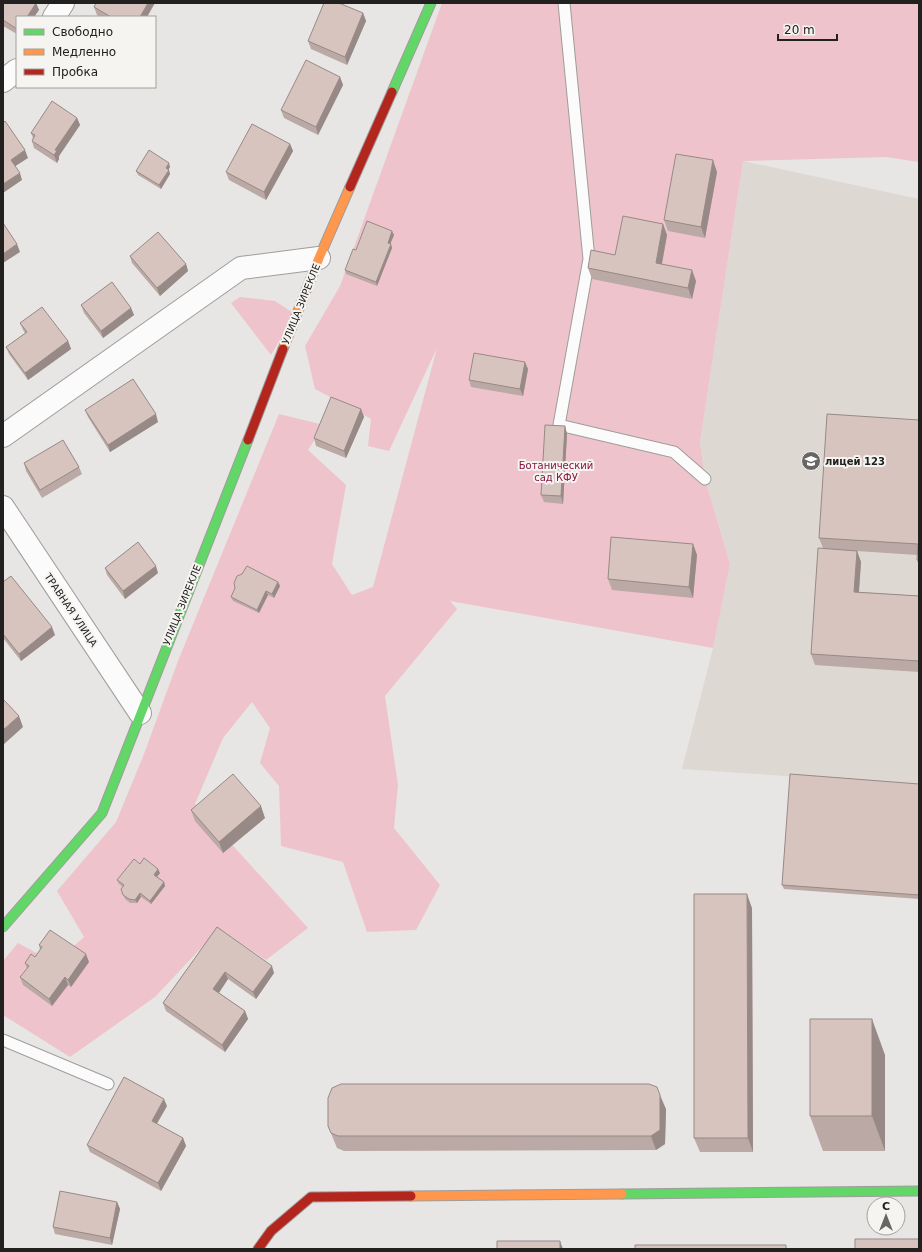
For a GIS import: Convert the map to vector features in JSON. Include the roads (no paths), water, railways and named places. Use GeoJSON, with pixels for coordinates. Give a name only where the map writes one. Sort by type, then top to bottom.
{"type":"FeatureCollection","features":[{"type":"Feature","properties":{"kind":"street"},"geometry":{"type":"LineString","coordinates":[[55,16],[63,3]]}},
{"type":"Feature","properties":{"kind":"street","name":"УЛИЦА ЗИРЕКЛЕ"},"geometry":{"type":"LineString","coordinates":[[3,927],[102,813],[319,258],[431,3]]}},
{"type":"Feature","properties":{"kind":"street"},"geometry":{"type":"LineString","coordinates":[[3,81],[16,71]]}},
{"type":"Feature","properties":{"kind":"street","name":"УЛИЦА ЗИРЕКЛЕ"},"geometry":{"type":"LineString","coordinates":[[3,436],[241,268],[319,258]]}},
{"type":"Feature","properties":{"kind":"street","name":"ТРАВНАЯ УЛИЦА"},"geometry":{"type":"LineString","coordinates":[[3,507],[140,713]]}},
{"type":"Feature","properties":{"kind":"street"},"geometry":{"type":"LineString","coordinates":[[258,1249],[271,1231],[312,1197],[919,1191]]}},
{"type":"Feature","properties":{"kind":"lane"},"geometry":{"type":"LineString","coordinates":[[564,3],[589,259],[558,425],[674,452],[706,479]]}},
{"type":"Feature","properties":{"kind":"lane"},"geometry":{"type":"LineString","coordinates":[[3,1040],[108,1084]]}},
{"type":"Feature","properties":{"kind":"place","name":"лицей 123"},"geometry":{"type":"Point","coordinates":[811,461]}},
{"type":"Feature","properties":{"kind":"park label","name":"Ботанический сад КФУ"},"geometry":{"type":"Point","coordinates":[556,470]}}]}
